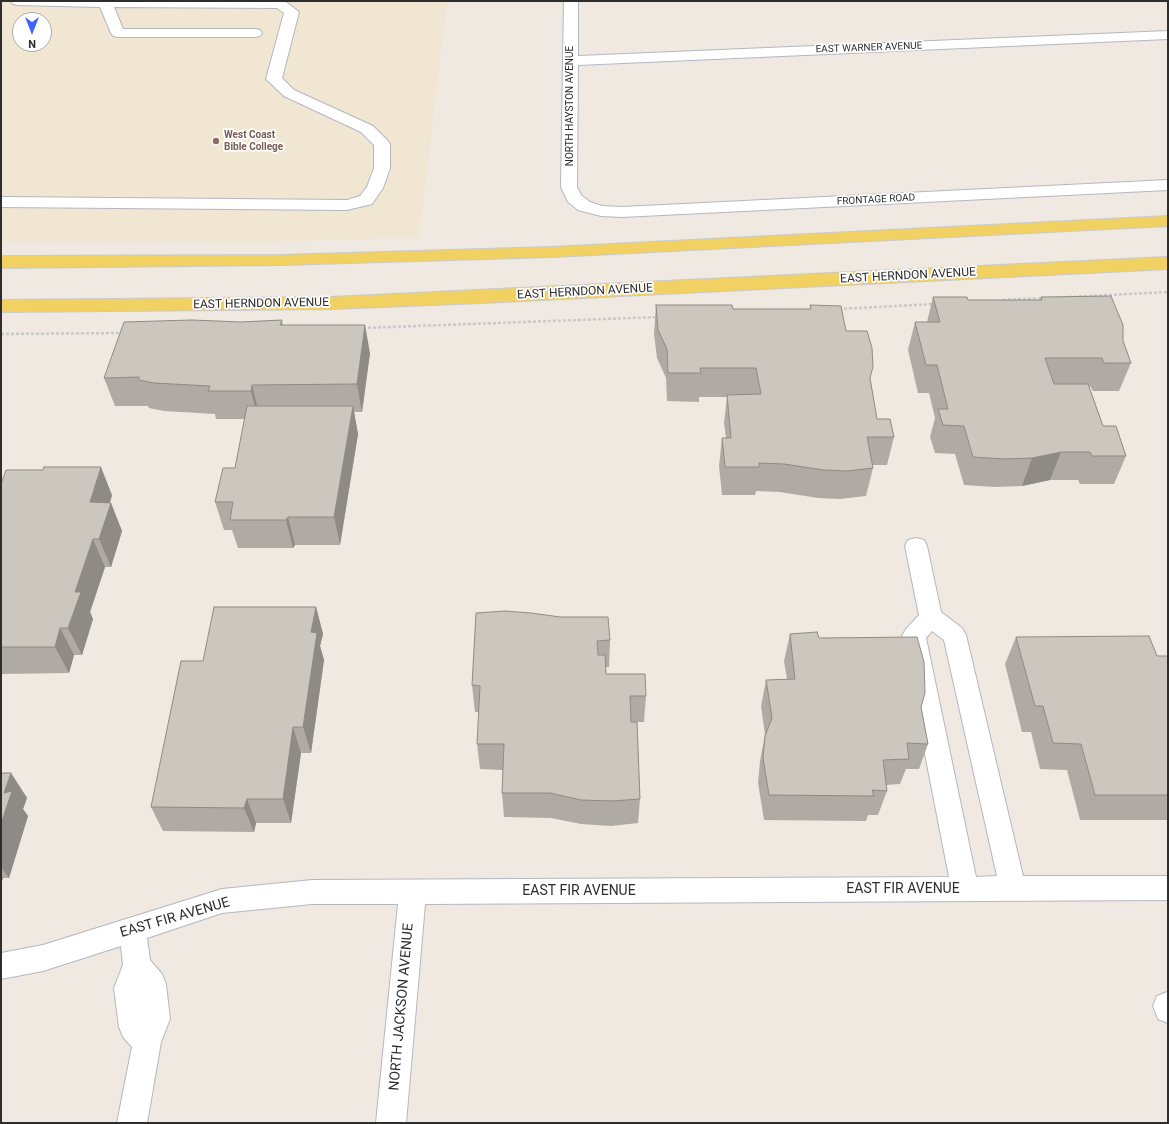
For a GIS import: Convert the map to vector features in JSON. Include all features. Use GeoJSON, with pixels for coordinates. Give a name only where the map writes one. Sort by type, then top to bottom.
{"type":"FeatureCollection","features":[{"type":"Feature","properties":{"kind":"main road"},"geometry":{"type":"LineString","coordinates":[[1,262],[281,260],[545,252],[1168,221]]}},
{"type":"Feature","properties":{"kind":"main road","name":"EAST HERNDON AVENUE"},"geometry":{"type":"LineString","coordinates":[[1,306],[331,303],[473,298],[1168,263]]}},
{"type":"Feature","properties":{"kind":"street"},"geometry":{"type":"LineString","coordinates":[[1,202],[347,205],[366,200],[374,188],[382,168],[382,144],[367,129],[289,92],[274,79],[292,12],[281,2],[104,3],[18,1]]}},
{"type":"Feature","properties":{"kind":"street","name":"NORTH HAYSTON AVENUE"},"geometry":{"type":"LineString","coordinates":[[571,1],[569,187],[574,198],[584,206]]}},
{"type":"Feature","properties":{"kind":"street"},"geometry":{"type":"LineString","coordinates":[[104,3],[118,32],[255,33]]}},
{"type":"Feature","properties":{"kind":"street","name":"EAST WARNER AVENUE"},"geometry":{"type":"LineString","coordinates":[[570,61],[1168,35]]}},
{"type":"Feature","properties":{"kind":"street","name":"FRONTAGE ROAD"},"geometry":{"type":"LineString","coordinates":[[584,206],[601,211],[622,212],[1168,185]]}},
{"type":"Feature","properties":{"kind":"street"},"geometry":{"type":"LineString","coordinates":[[916,546],[931,617],[954,635],[1013,889]]}},
{"type":"Feature","properties":{"kind":"street"},"geometry":{"type":"LineString","coordinates":[[931,617],[914,636],[965,889]]}},
{"type":"Feature","properties":{"kind":"street","name":"EAST FIR AVENUE"},"geometry":{"type":"LineString","coordinates":[[1,966],[43,958],[222,901],[312,892],[1168,888]]}},
{"type":"Feature","properties":{"kind":"street","name":"NORTH JACKSON AVENUE"},"geometry":{"type":"LineString","coordinates":[[391,1123],[413,891]]}},
{"type":"Feature","properties":{"kind":"street"},"geometry":{"type":"LineString","coordinates":[[132,1123],[147,1042],[134,1027],[128,988],[137,965],[134,930]]}},
{"type":"Feature","properties":{"kind":"path"},"geometry":{"type":"LineString","coordinates":[[1065,297],[1168,292]]}},
{"type":"Feature","properties":{"kind":"path"},"geometry":{"type":"LineString","coordinates":[[1001,300],[1049,298]]}},
{"type":"Feature","properties":{"kind":"path"},"geometry":{"type":"LineString","coordinates":[[834,309],[938,304]]}},
{"type":"Feature","properties":{"kind":"path"},"geometry":{"type":"LineString","coordinates":[[362,328],[662,317]]}},
{"type":"Feature","properties":{"kind":"path"},"geometry":{"type":"LineString","coordinates":[[1,334],[123,333]]}},
{"type":"Feature","properties":{"kind":"shaded area","name":"West Coast Bible College"},"geometry":{"type":"Polygon","coordinates":[[[1,1],[447,1],[419,237],[265,242],[1,242],[1,1]]]}},
{"type":"Feature","properties":{"kind":"building"},"geometry":{"type":"Polygon","coordinates":[[[1111,296],[1123,325],[1123,341],[1131,363],[1104,363],[1102,358],[1045,358],[1054,384],[1088,384],[1103,426],[1116,426],[1126,456],[1092,456],[1090,452],[1061,452],[1032,458],[1005,459],[973,457],[964,426],[943,425],[938,409],[948,409],[937,365],[926,365],[915,322],[940,322],[933,297],[967,297],[968,300],[1042,300],[1041,297],[1111,296]]]}},
{"type":"Feature","properties":{"kind":"building"},"geometry":{"type":"Polygon","coordinates":[[[656,305],[732,305],[733,309],[811,309],[810,305],[841,306],[846,331],[867,331],[872,348],[873,367],[870,378],[877,419],[890,419],[894,437],[867,437],[873,468],[847,471],[824,470],[784,464],[759,463],[759,467],[725,467],[722,438],[731,438],[727,395],[761,394],[756,368],[700,368],[701,373],[668,373],[667,349],[658,330],[656,305]]]}},
{"type":"Feature","properties":{"kind":"building"},"geometry":{"type":"Polygon","coordinates":[[[192,320],[241,322],[282,320],[280,325],[365,325],[357,384],[252,385],[251,391],[208,391],[210,386],[154,383],[139,380],[139,377],[104,378],[124,322],[192,320]]]}},
{"type":"Feature","properties":{"kind":"building"},"geometry":{"type":"Polygon","coordinates":[[[247,406],[353,406],[334,517],[288,517],[286,520],[230,520],[233,502],[215,502],[223,468],[235,468],[247,406]]]}},
{"type":"Feature","properties":{"kind":"building"},"geometry":{"type":"Polygon","coordinates":[[[44,467],[101,467],[90,502],[111,503],[99,539],[93,539],[75,592],[81,592],[68,628],[60,628],[55,647],[1,647],[1,484],[6,470],[43,470],[44,467]]]}},
{"type":"Feature","properties":{"kind":"building"},"geometry":{"type":"Polygon","coordinates":[[[214,607],[316,607],[311,632],[317,633],[303,727],[293,727],[283,799],[247,799],[244,808],[151,807],[181,661],[203,661],[214,607]]]}},
{"type":"Feature","properties":{"kind":"building"},"geometry":{"type":"Polygon","coordinates":[[[505,611],[560,617],[608,617],[610,640],[597,641],[598,655],[605,655],[606,674],[645,674],[646,696],[630,696],[631,722],[637,722],[640,799],[612,801],[581,800],[550,793],[502,793],[504,744],[477,744],[480,686],[472,685],[476,613],[505,611]]]}},
{"type":"Feature","properties":{"kind":"building"},"geometry":{"type":"Polygon","coordinates":[[[817,632],[819,638],[917,637],[924,662],[925,693],[921,707],[928,744],[907,743],[909,759],[883,760],[887,791],[872,790],[874,796],[769,795],[763,758],[765,736],[772,718],[766,680],[795,679],[790,634],[817,632]]]}},
{"type":"Feature","properties":{"kind":"building"},"geometry":{"type":"Polygon","coordinates":[[[1149,636],[1157,656],[1168,656],[1168,795],[1095,795],[1081,744],[1053,743],[1043,706],[1035,706],[1016,637],[1149,636]]]}},
{"type":"Feature","properties":{"kind":"building"},"geometry":{"type":"Polygon","coordinates":[[[1,773],[11,773],[4,793],[12,791],[1,824],[1,773]]]}},
{"type":"Feature","properties":{"kind":"place","name":"West Coast Bible College"},"geometry":{"type":"Point","coordinates":[216,141]}}]}
